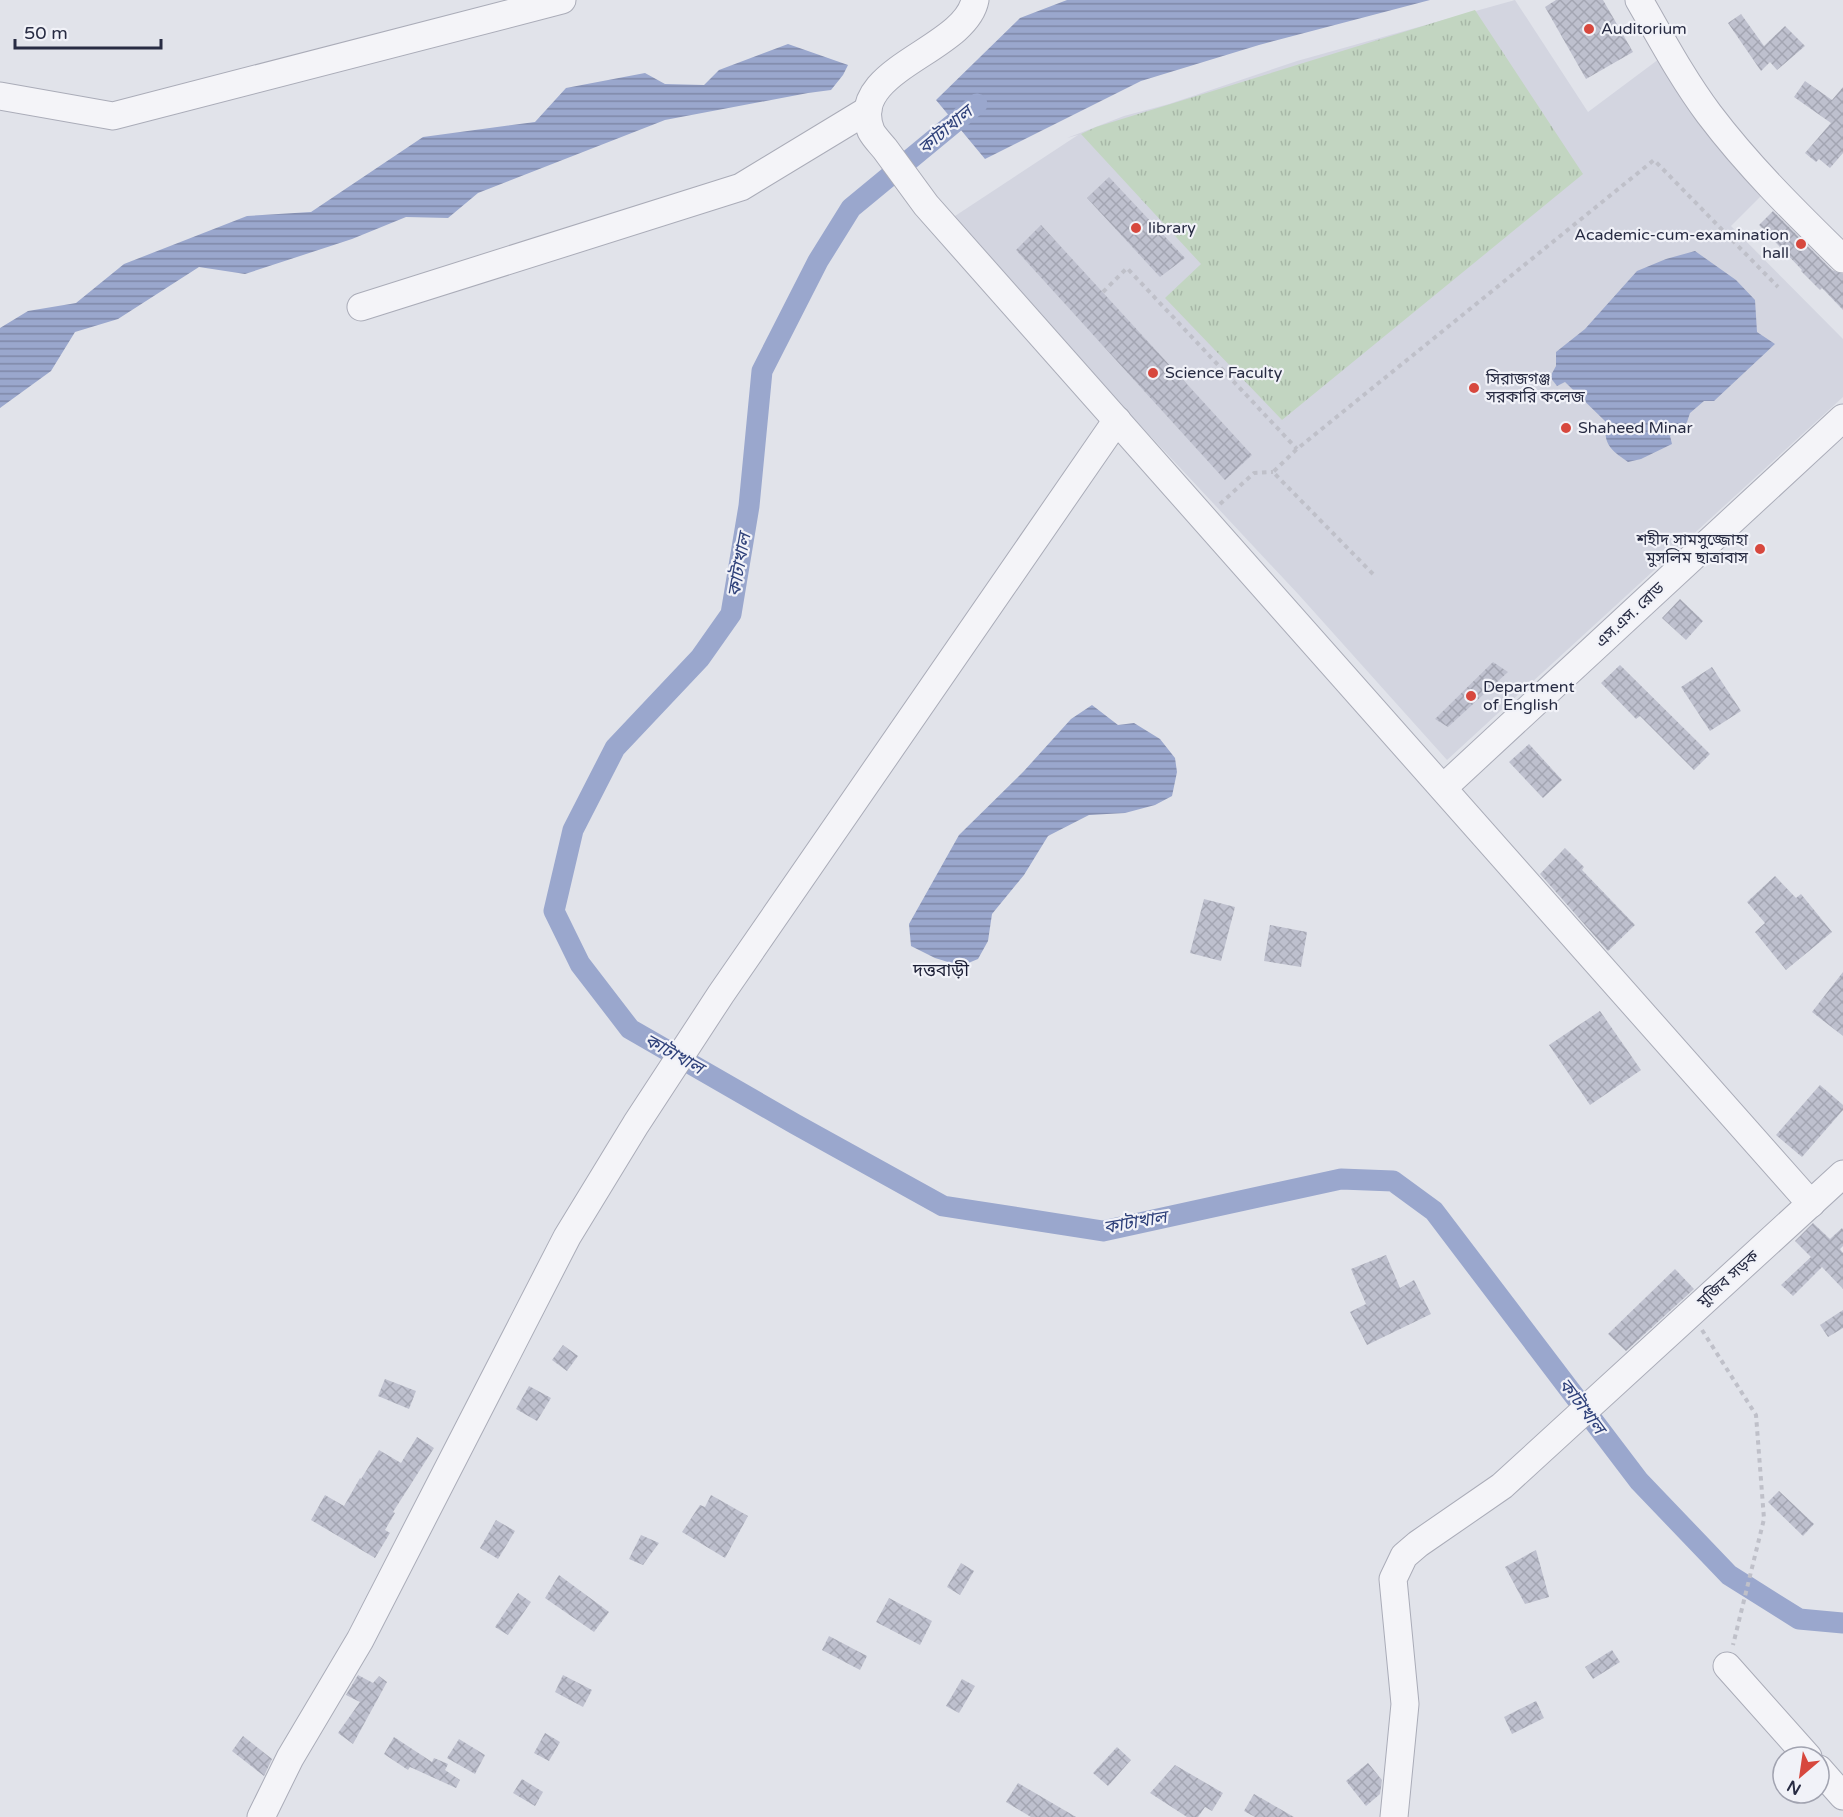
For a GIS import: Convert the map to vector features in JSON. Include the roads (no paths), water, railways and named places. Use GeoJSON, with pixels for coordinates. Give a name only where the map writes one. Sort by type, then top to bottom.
{"type":"FeatureCollection","features":[{"type":"Feature","properties":{"kind":"street"},"geometry":{"type":"LineString","coordinates":[[1,97],[113,116],[561,0]]}},
{"type":"Feature","properties":{"kind":"street"},"geometry":{"type":"LineString","coordinates":[[975,0],[962,24],[880,85],[872,95],[870,121],[926,205],[1811,1204]]}},
{"type":"Feature","properties":{"kind":"street"},"geometry":{"type":"LineString","coordinates":[[1639,0],[1664,44],[1709,113],[1776,194],[1843,259]]}},
{"type":"Feature","properties":{"kind":"street"},"geometry":{"type":"LineString","coordinates":[[361,307],[741,187],[870,121]]}},
{"type":"Feature","properties":{"kind":"street","name":"এস.এস. রোড"},"geometry":{"type":"LineString","coordinates":[[1443,788],[1843,418]]}},
{"type":"Feature","properties":{"kind":"street"},"geometry":{"type":"LineString","coordinates":[[261,1817],[290,1758],[360,1640],[567,1237],[636,1124],[721,994],[1117,420]]}},
{"type":"Feature","properties":{"kind":"street","name":"মুজিব সড়ক"},"geometry":{"type":"LineString","coordinates":[[1394,1817],[1405,1704],[1393,1579],[1404,1556],[1502,1486],[1843,1174]]}},
{"type":"Feature","properties":{"kind":"street"},"geometry":{"type":"LineString","coordinates":[[1727,1666],[1797,1745]]}},
{"type":"Feature","properties":{"kind":"street"},"geometry":{"type":"LineString","coordinates":[[1831,1782],[1843,1796]]}},
{"type":"Feature","properties":{"kind":"water"},"geometry":{"type":"Polygon","coordinates":[[[1067,0],[1430,0],[1259,45],[1141,81],[985,159],[936,100],[1020,18],[1067,0]]]}},
{"type":"Feature","properties":{"kind":"water"},"geometry":{"type":"Polygon","coordinates":[[[788,44],[848,65],[831,90],[665,120],[478,193],[448,218],[406,217],[352,239],[245,274],[199,267],[118,319],[75,332],[51,371],[0,408],[0,328],[28,311],[76,303],[124,264],[247,216],[311,212],[423,137],[535,122],[566,88],[645,73],[665,84],[704,85],[719,70],[788,44]]]}},
{"type":"Feature","properties":{"kind":"water"},"geometry":{"type":"Polygon","coordinates":[[[1695,251],[1736,280],[1755,300],[1757,332],[1775,344],[1714,401],[1704,401],[1690,413],[1681,429],[1676,428],[1670,436],[1672,444],[1641,459],[1628,462],[1607,442],[1606,422],[1565,382],[1557,386],[1550,377],[1556,366],[1556,352],[1585,329],[1637,271],[1666,259],[1695,251]]]}},
{"type":"Feature","properties":{"kind":"water"},"geometry":{"type":"Polygon","coordinates":[[[1092,705],[1118,725],[1134,723],[1160,739],[1175,758],[1177,772],[1172,796],[1155,805],[1125,813],[1089,815],[1048,836],[1024,875],[992,914],[988,941],[978,959],[961,966],[935,958],[911,946],[909,924],[959,835],[1024,771],[1071,719],[1092,705]]]}},
{"type":"Feature","properties":{"kind":"waterway","name":"কাটাখাল"},"geometry":{"type":"LineString","coordinates":[[977,104],[851,208],[818,261],[762,371],[749,506],[731,614],[700,658],[615,748],[573,830],[554,911],[580,964],[630,1029],[943,1206],[1103,1231],[1341,1179],[1393,1181],[1434,1211],[1639,1481],[1729,1575],[1799,1619],[1843,1623]]}},
{"type":"Feature","properties":{"kind":"place","name":"Auditorium"},"geometry":{"type":"Point","coordinates":[1589,29]}},
{"type":"Feature","properties":{"kind":"place","name":"library"},"geometry":{"type":"Point","coordinates":[1136,228]}},
{"type":"Feature","properties":{"kind":"place","name":"Academic-cum-examination hall"},"geometry":{"type":"Point","coordinates":[1801,244]}},
{"type":"Feature","properties":{"kind":"place","name":"Science Faculty"},"geometry":{"type":"Point","coordinates":[1153,373]}},
{"type":"Feature","properties":{"kind":"place","name":"সিরাজগঞ্জ সরকারি কলেজ"},"geometry":{"type":"Point","coordinates":[1474,388]}},
{"type":"Feature","properties":{"kind":"place","name":"Shaheed Minar"},"geometry":{"type":"Point","coordinates":[1566,428]}},
{"type":"Feature","properties":{"kind":"place","name":"শহীদ সামসুজ্জোহা মুসলিম ছাত্রাবাস"},"geometry":{"type":"Point","coordinates":[1760,549]}},
{"type":"Feature","properties":{"kind":"place","name":"Department of English"},"geometry":{"type":"Point","coordinates":[1471,696]}},
{"type":"Feature","properties":{"kind":"district","name":"দত্তবাড়ী"},"geometry":{"type":"Point","coordinates":[941,970]}}]}
